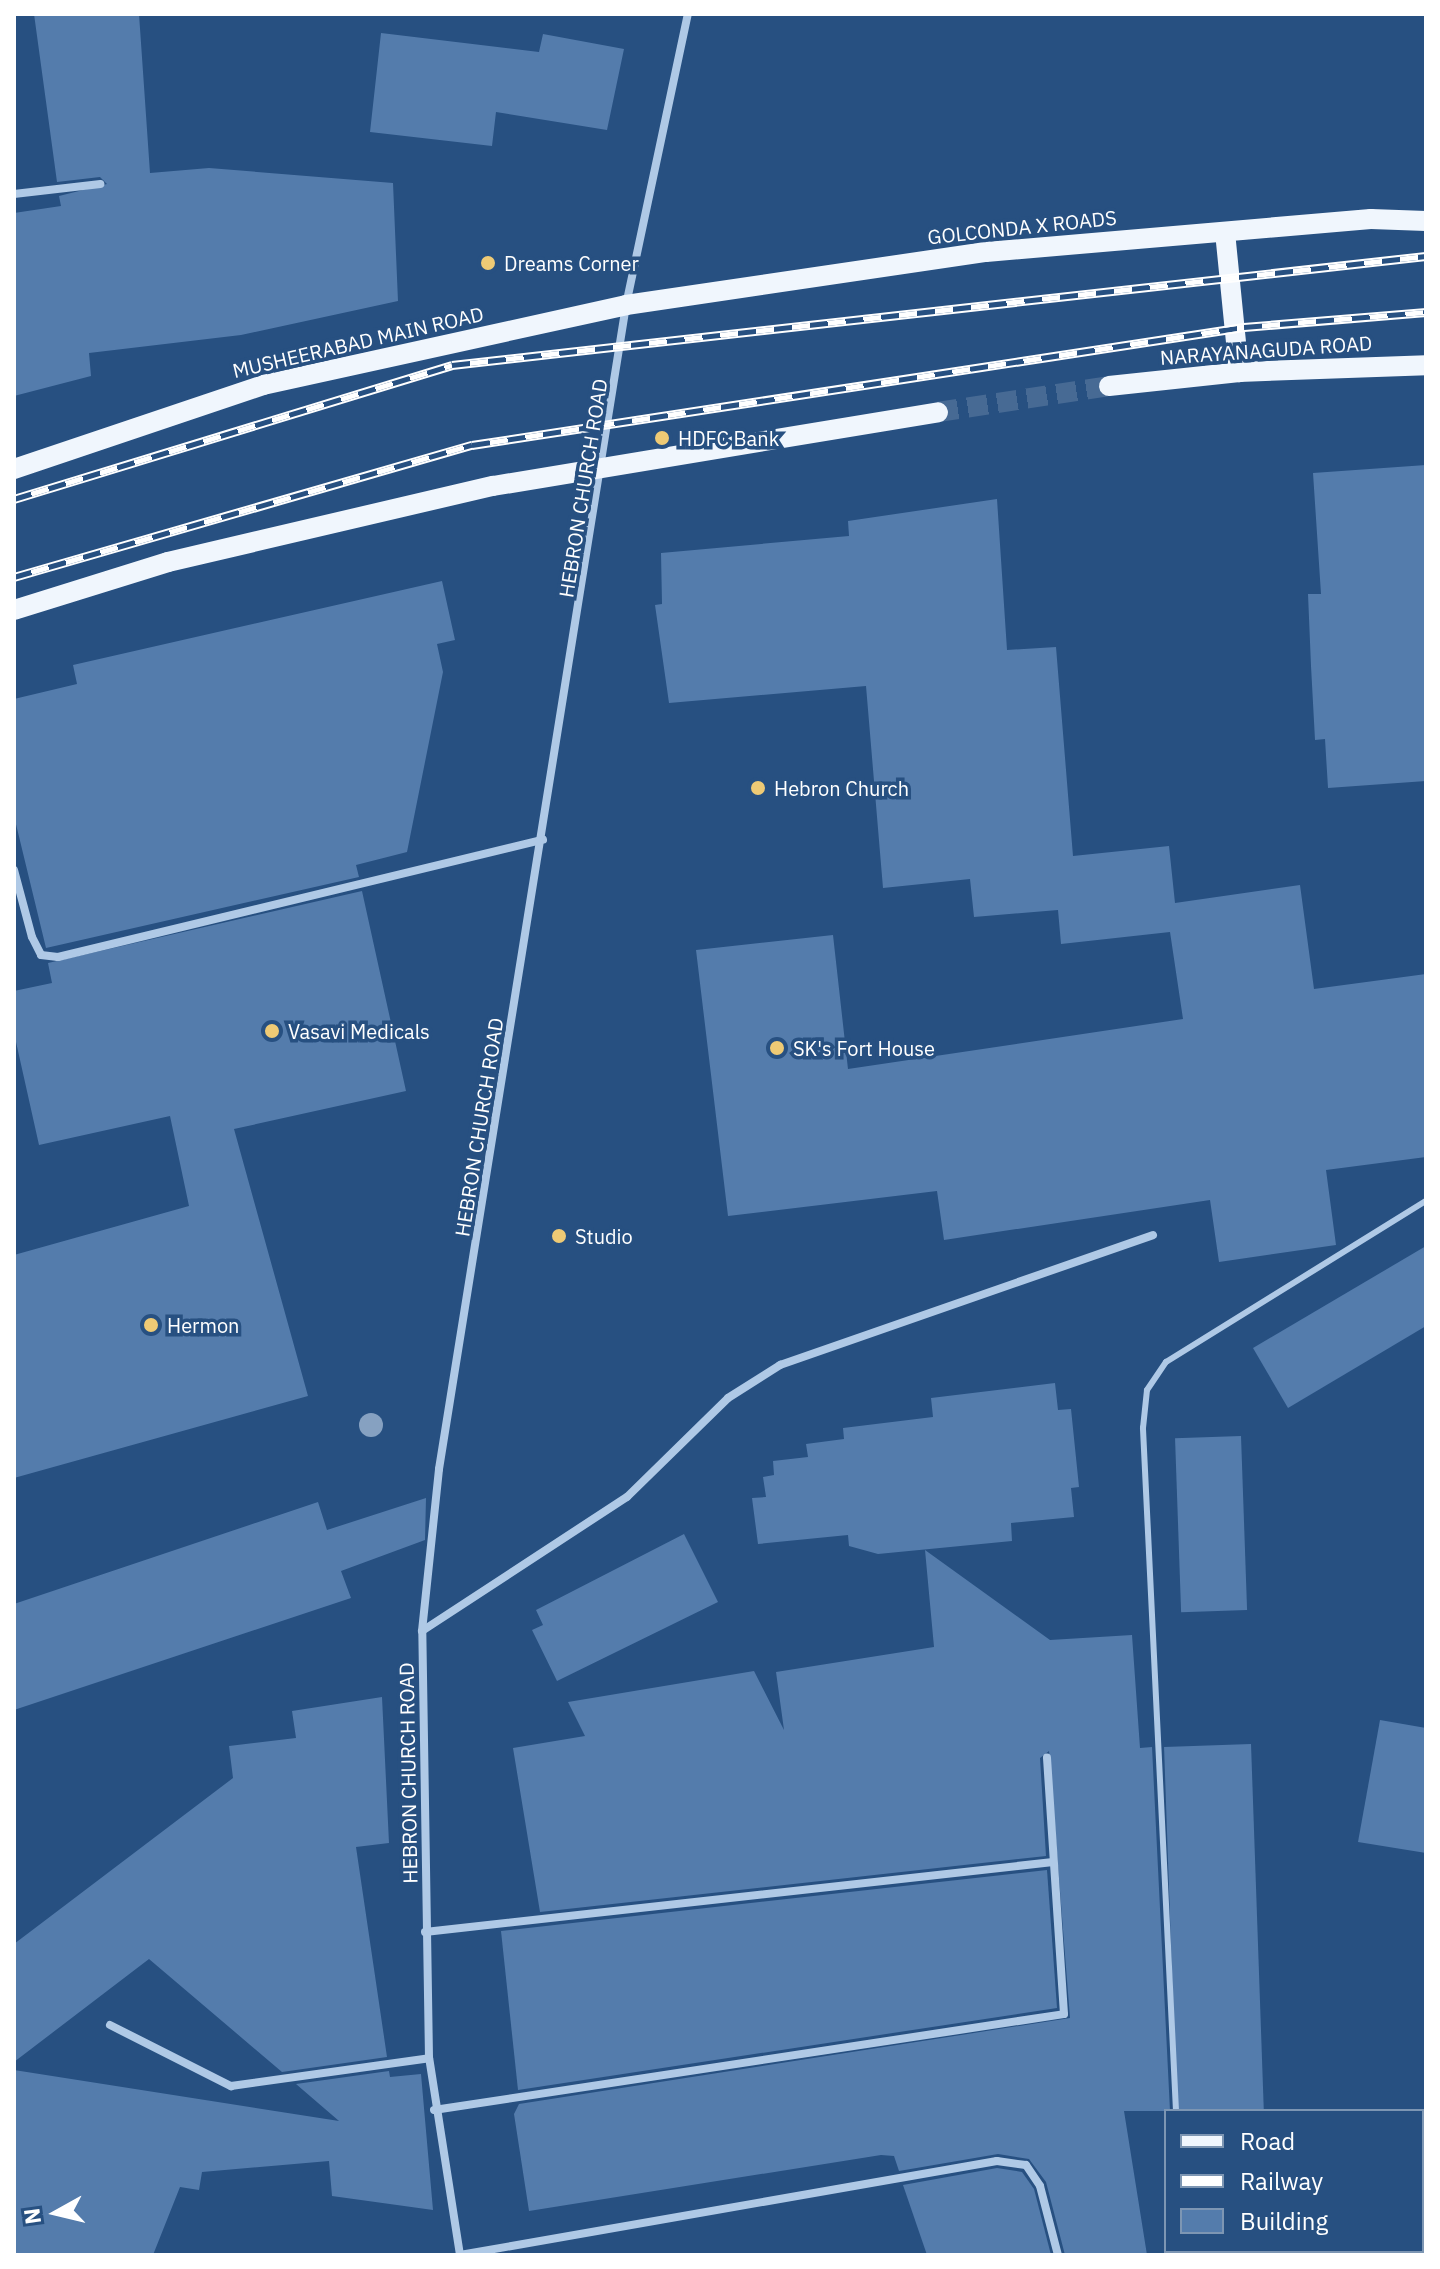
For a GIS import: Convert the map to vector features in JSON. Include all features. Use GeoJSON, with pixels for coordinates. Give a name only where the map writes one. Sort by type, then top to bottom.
{"type":"FeatureCollection","features":[{"type":"Feature","properties":{"kind":"main road","name":"GOLCONDA X ROADS"},"geometry":{"type":"LineString","coordinates":[[626,305],[986,252],[1225,232],[1426,221]]}},
{"type":"Feature","properties":{"kind":"main road"},"geometry":{"type":"LineString","coordinates":[[1225,232],[1239,372]]}},
{"type":"Feature","properties":{"kind":"main road","name":"MUSHEERABAD MAIN ROAD"},"geometry":{"type":"LineString","coordinates":[[14,469],[263,385],[626,305]]}},
{"type":"Feature","properties":{"kind":"main road","name":"NARAYANAGUDA ROAD"},"geometry":{"type":"LineString","coordinates":[[1109,386],[1239,372],[1426,365]]}},
{"type":"Feature","properties":{"kind":"main road"},"geometry":{"type":"LineString","coordinates":[[14,610],[168,562],[605,463],[938,412]]}},
{"type":"Feature","properties":{"kind":"street","name":"HEBRON CHURCH ROAD"},"geometry":{"type":"LineString","coordinates":[[460,2255],[434,2110],[429,2058],[422,1631],[439,1469],[605,463],[626,305],[688,14]]}},
{"type":"Feature","properties":{"kind":"street"},"geometry":{"type":"LineString","coordinates":[[14,194],[100,184]]}},
{"type":"Feature","properties":{"kind":"street"},"geometry":{"type":"LineString","coordinates":[[14,870],[32,937],[41,955],[58,957],[543,840]]}},
{"type":"Feature","properties":{"kind":"street"},"geometry":{"type":"LineString","coordinates":[[422,1631],[627,1497],[728,1398],[780,1365],[1153,1235]]}},
{"type":"Feature","properties":{"kind":"street"},"geometry":{"type":"LineString","coordinates":[[434,2110],[1064,2014],[1047,1758]]}},
{"type":"Feature","properties":{"kind":"street"},"geometry":{"type":"LineString","coordinates":[[425,1932],[1053,1862]]}},
{"type":"Feature","properties":{"kind":"street"},"geometry":{"type":"LineString","coordinates":[[110,2025],[231,2086],[429,2058]]}},
{"type":"Feature","properties":{"kind":"street"},"geometry":{"type":"LineString","coordinates":[[460,2255],[997,2161],[1026,2165],[1040,2186],[1058,2255]]}},
{"type":"Feature","properties":{"kind":"lane"},"geometry":{"type":"LineString","coordinates":[[1176,2109],[1143,1428],[1147,1390],[1166,1362],[1426,1201]]}},
{"type":"Feature","properties":{"kind":"building"},"geometry":{"type":"Polygon","coordinates":[[[34,14],[139,14],[150,173],[209,168],[393,183],[398,301],[241,335],[89,353],[91,376],[14,396],[14,213],[61,206],[59,196],[107,184],[100,177],[57,182],[34,14]]]}},
{"type":"Feature","properties":{"kind":"building"},"geometry":{"type":"Polygon","coordinates":[[[381,33],[539,52],[543,34],[624,49],[607,130],[496,112],[492,146],[370,132],[381,33]]]}},
{"type":"Feature","properties":{"kind":"building"},"geometry":{"type":"Polygon","coordinates":[[[1426,465],[1426,781],[1328,788],[1325,739],[1315,740],[1311,666],[1308,594],[1321,594],[1313,473],[1426,465]]]}},
{"type":"Feature","properties":{"kind":"building"},"geometry":{"type":"Polygon","coordinates":[[[997,499],[1007,650],[1056,647],[1073,856],[1169,846],[1175,903],[1300,885],[1314,989],[1426,974],[1426,1157],[1326,1170],[1336,1245],[1219,1262],[1210,1200],[944,1240],[937,1191],[728,1216],[696,950],[833,935],[848,1069],[1183,1019],[1170,932],[1061,944],[1058,910],[974,917],[970,879],[883,888],[866,686],[669,703],[655,605],[662,604],[661,553],[849,536],[848,521],[997,499]]]}},
{"type":"Feature","properties":{"kind":"building"},"geometry":{"type":"Polygon","coordinates":[[[442,581],[455,640],[437,644],[443,672],[407,852],[356,865],[359,877],[46,948],[14,816],[14,699],[77,684],[73,665],[442,581]]]}},
{"type":"Feature","properties":{"kind":"building"},"geometry":{"type":"Polygon","coordinates":[[[362,891],[406,1091],[234,1129],[308,1396],[14,1478],[14,1255],[189,1206],[170,1116],[39,1145],[14,1033],[14,991],[52,983],[48,963],[362,891]]]}},
{"type":"Feature","properties":{"kind":"building"},"geometry":{"type":"Polygon","coordinates":[[[1426,1246],[1426,1326],[1288,1408],[1253,1348],[1426,1246]]]}},
{"type":"Feature","properties":{"kind":"building"},"geometry":{"type":"Polygon","coordinates":[[[1055,1383],[1058,1410],[1071,1409],[1079,1487],[1071,1488],[1074,1517],[1011,1523],[1012,1541],[878,1554],[849,1546],[848,1535],[758,1544],[752,1498],[766,1497],[763,1477],[774,1475],[773,1461],[808,1457],[806,1444],[844,1439],[843,1428],[933,1417],[931,1398],[1055,1383]]]}},
{"type":"Feature","properties":{"kind":"building"},"geometry":{"type":"Polygon","coordinates":[[[1241,1436],[1247,1610],[1181,1612],[1175,1438],[1241,1436]]]}},
{"type":"Feature","properties":{"kind":"building"},"geometry":{"type":"Polygon","coordinates":[[[426,1498],[425,1540],[341,1571],[351,1598],[14,1710],[14,1604],[318,1502],[327,1530],[426,1498]]]}},
{"type":"Feature","properties":{"kind":"building"},"geometry":{"type":"Polygon","coordinates":[[[684,1534],[718,1602],[557,1681],[532,1630],[543,1625],[536,1610],[684,1534]]]}},
{"type":"Feature","properties":{"kind":"building"},"geometry":{"type":"Polygon","coordinates":[[[925,1550],[1050,1640],[1132,1635],[1140,1748],[1152,1747],[1170,2109],[1124,2111],[1147,2255],[1065,2255],[1046,2182],[1029,2159],[998,2154],[899,2171],[894,2156],[881,2155],[529,2211],[514,2114],[519,2104],[1070,2018],[1049,1751],[1040,1758],[1046,1856],[540,1912],[513,1748],[585,1736],[568,1702],[754,1671],[784,1730],[776,1672],[934,1647],[925,1550]]]}},
{"type":"Feature","properties":{"kind":"building"},"geometry":{"type":"Polygon","coordinates":[[[382,1697],[389,1843],[356,1847],[387,2057],[282,2072],[149,1959],[14,2062],[14,1944],[233,1778],[229,1746],[296,1738],[292,1711],[382,1697]]]}},
{"type":"Feature","properties":{"kind":"building"},"geometry":{"type":"Polygon","coordinates":[[[1380,1720],[1426,1728],[1426,1853],[1358,1842],[1380,1720]]]}},
{"type":"Feature","properties":{"kind":"building"},"geometry":{"type":"Polygon","coordinates":[[[1251,1744],[1264,2109],[1177,2109],[1164,1747],[1251,1744]]]}},
{"type":"Feature","properties":{"kind":"building"},"geometry":{"type":"Polygon","coordinates":[[[1047,1870],[1057,2008],[518,2090],[501,1931],[1047,1870]]]}},
{"type":"Feature","properties":{"kind":"building"},"geometry":{"type":"Polygon","coordinates":[[[14,2070],[339,2121],[296,2084],[389,2071],[390,2077],[421,2074],[433,2210],[332,2196],[329,2161],[202,2172],[199,2190],[180,2187],[153,2255],[14,2255],[14,2070]]]}},
{"type":"Feature","properties":{"kind":"building"},"geometry":{"type":"Polygon","coordinates":[[[997,2168],[1022,2172],[1034,2189],[1051,2255],[927,2255],[903,2185],[997,2168]]]}},
{"type":"Feature","properties":{"kind":"tunnel"},"geometry":{"type":"LineString","coordinates":[[938,412],[1109,386]]}},
{"type":"Feature","properties":{"kind":"railway"},"geometry":{"type":"LineString","coordinates":[[14,499],[452,365],[1426,256]]}},
{"type":"Feature","properties":{"kind":"railway"},"geometry":{"type":"LineString","coordinates":[[14,577],[472,445],[1244,327],[1426,312]]}},
{"type":"Feature","properties":{"kind":"place","name":"Dreams Corner"},"geometry":{"type":"Point","coordinates":[488,263]}},
{"type":"Feature","properties":{"kind":"place","name":"HDFC Bank"},"geometry":{"type":"Point","coordinates":[662,438]}},
{"type":"Feature","properties":{"kind":"place","name":"Hebron Church"},"geometry":{"type":"Point","coordinates":[758,788]}},
{"type":"Feature","properties":{"kind":"place","name":"Vasavi Medicals"},"geometry":{"type":"Point","coordinates":[272,1031]}},
{"type":"Feature","properties":{"kind":"place","name":"SK's Fort House"},"geometry":{"type":"Point","coordinates":[777,1048]}},
{"type":"Feature","properties":{"kind":"place","name":"Studio"},"geometry":{"type":"Point","coordinates":[559,1236]}},
{"type":"Feature","properties":{"kind":"place","name":"Hermon"},"geometry":{"type":"Point","coordinates":[151,1325]}}]}
